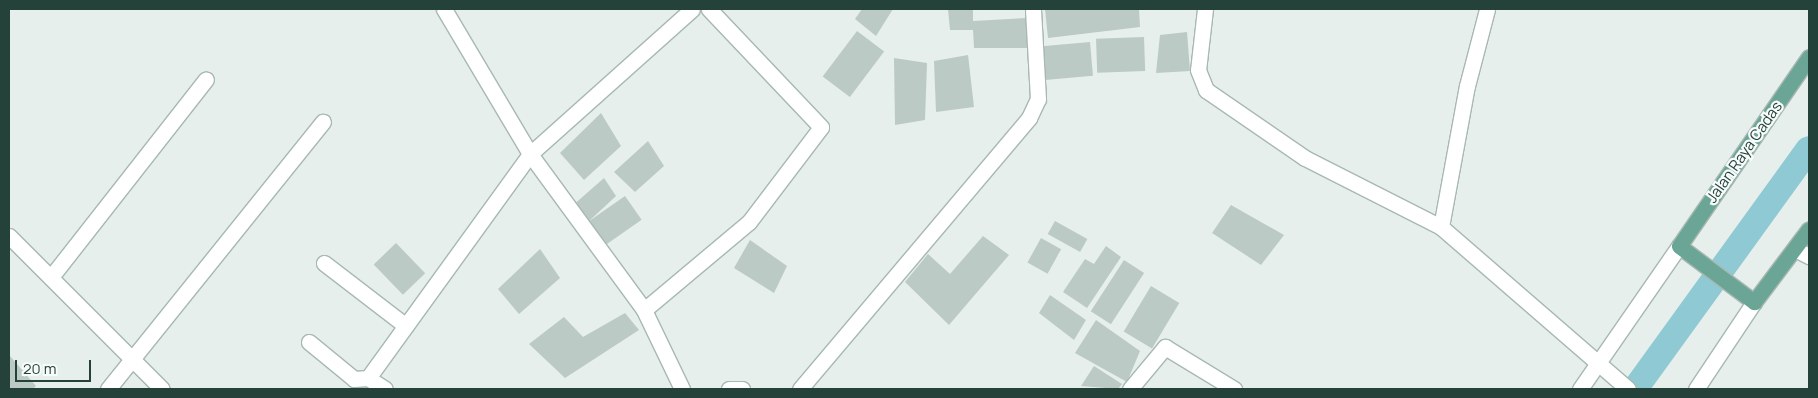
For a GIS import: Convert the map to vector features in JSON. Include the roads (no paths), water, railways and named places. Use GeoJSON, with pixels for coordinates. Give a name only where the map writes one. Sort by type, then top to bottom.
{"type":"FeatureCollection","features":[{"type":"Feature","properties":{"kind":"main road","name":"Jalan Raya Cadas"},"geometry":{"type":"LineString","coordinates":[[1679,246],[1809,57]]}},
{"type":"Feature","properties":{"kind":"main road"},"geometry":{"type":"LineString","coordinates":[[1679,246],[1754,302],[1809,229]]}},
{"type":"Feature","properties":{"kind":"street"},"geometry":{"type":"LineString","coordinates":[[444,9],[530,154],[644,310],[682,389]]}},
{"type":"Feature","properties":{"kind":"street"},"geometry":{"type":"LineString","coordinates":[[368,378],[530,154],[692,9]]}},
{"type":"Feature","properties":{"kind":"street"},"geometry":{"type":"LineString","coordinates":[[644,310],[749,222],[821,128],[709,9]]}},
{"type":"Feature","properties":{"kind":"street"},"geometry":{"type":"LineString","coordinates":[[800,389],[1029,118],[1038,99],[1033,9]]}},
{"type":"Feature","properties":{"kind":"street"},"geometry":{"type":"LineString","coordinates":[[1205,9],[1198,70],[1206,90],[1305,158],[1441,227],[1628,389]]}},
{"type":"Feature","properties":{"kind":"street"},"geometry":{"type":"LineString","coordinates":[[1441,227],[1467,86],[1487,9]]}},
{"type":"Feature","properties":{"kind":"street"},"geometry":{"type":"LineString","coordinates":[[50,277],[206,79]]}},
{"type":"Feature","properties":{"kind":"street"},"geometry":{"type":"LineString","coordinates":[[108,389],[323,122]]}},
{"type":"Feature","properties":{"kind":"street"},"geometry":{"type":"LineString","coordinates":[[9,236],[162,389]]}},
{"type":"Feature","properties":{"kind":"street"},"geometry":{"type":"LineString","coordinates":[[1580,389],[1603,367],[1679,246]]}},
{"type":"Feature","properties":{"kind":"street"},"geometry":{"type":"LineString","coordinates":[[1796,248],[1809,256]]}},
{"type":"Feature","properties":{"kind":"street"},"geometry":{"type":"LineString","coordinates":[[324,263],[406,326]]}},
{"type":"Feature","properties":{"kind":"street"},"geometry":{"type":"LineString","coordinates":[[1696,389],[1754,302]]}},
{"type":"Feature","properties":{"kind":"street"},"geometry":{"type":"LineString","coordinates":[[309,342],[354,379],[368,378],[385,389]]}},
{"type":"Feature","properties":{"kind":"street"},"geometry":{"type":"LineString","coordinates":[[1130,389],[1165,347],[1234,389]]}},
{"type":"Feature","properties":{"kind":"street"},"geometry":{"type":"LineString","coordinates":[[729,389],[742,389]]}},
{"type":"Feature","properties":{"kind":"waterway"},"geometry":{"type":"LineString","coordinates":[[1635,389],[1809,149]]}}]}
